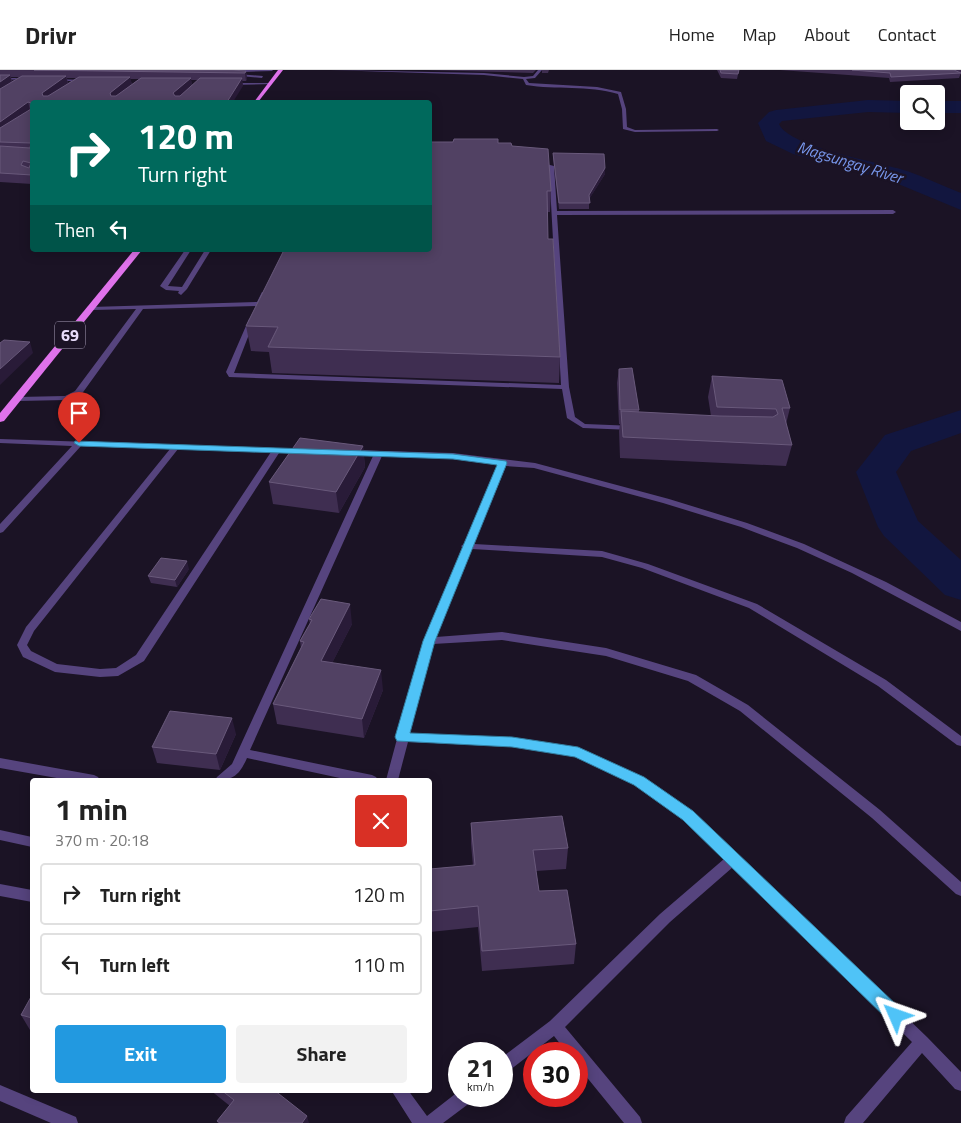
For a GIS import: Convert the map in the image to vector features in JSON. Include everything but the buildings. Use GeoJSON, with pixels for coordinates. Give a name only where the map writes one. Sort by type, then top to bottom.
{"type":"FeatureCollection","features":[{"type":"Feature","properties":{"kind":"main road"},"geometry":{"type":"LineString","coordinates":[[258,100],[281,70]]}},
{"type":"Feature","properties":{"kind":"main road","name":"69"},"geometry":{"type":"LineString","coordinates":[[0,419],[4,410],[18,399],[136,252]]}},
{"type":"Feature","properties":{"kind":"street"},"geometry":{"type":"LineString","coordinates":[[275,78],[231,75],[242,71],[281,70]]}},
{"type":"Feature","properties":{"kind":"street"},"geometry":{"type":"LineString","coordinates":[[332,70],[484,74],[524,78],[534,77],[540,70]]}},
{"type":"Feature","properties":{"kind":"street"},"geometry":{"type":"LineString","coordinates":[[262,77],[260,76],[262,73],[271,71]]}},
{"type":"Feature","properties":{"kind":"street"},"geometry":{"type":"LineString","coordinates":[[524,78],[527,84],[539,86],[601,88],[620,93],[624,109],[625,128],[634,131],[717,130]]}},
{"type":"Feature","properties":{"kind":"street"},"geometry":{"type":"LineString","coordinates":[[0,79],[32,80]]}},
{"type":"Feature","properties":{"kind":"street"},"geometry":{"type":"LineString","coordinates":[[15,84],[23,79]]}},
{"type":"Feature","properties":{"kind":"street"},"geometry":{"type":"LineString","coordinates":[[50,80],[96,81]]}},
{"type":"Feature","properties":{"kind":"street"},"geometry":{"type":"LineString","coordinates":[[70,86],[78,81]]}},
{"type":"Feature","properties":{"kind":"street"},"geometry":{"type":"LineString","coordinates":[[225,84],[270,84]]}},
{"type":"Feature","properties":{"kind":"street"},"geometry":{"type":"LineString","coordinates":[[532,162],[551,166],[556,213],[565,387],[571,418],[583,426],[642,428]]}},
{"type":"Feature","properties":{"kind":"street"},"geometry":{"type":"LineString","coordinates":[[556,213],[894,212]]}},
{"type":"Feature","properties":{"kind":"street"},"geometry":{"type":"LineString","coordinates":[[184,289],[166,288],[163,286],[187,252]]}},
{"type":"Feature","properties":{"kind":"street"},"geometry":{"type":"LineString","coordinates":[[174,304],[207,252]]}},
{"type":"Feature","properties":{"kind":"street"},"geometry":{"type":"LineString","coordinates":[[266,288],[230,372],[232,375],[565,387]]}},
{"type":"Feature","properties":{"kind":"street"},"geometry":{"type":"LineString","coordinates":[[92,308],[174,304],[259,304]]}},
{"type":"Feature","properties":{"kind":"street"},"geometry":{"type":"LineString","coordinates":[[18,399],[66,398],[78,393],[141,306]]}},
{"type":"Feature","properties":{"kind":"street"},"geometry":{"type":"LineString","coordinates":[[0,441],[314,452]]}},
{"type":"Feature","properties":{"kind":"street"},"geometry":{"type":"LineString","coordinates":[[0,530],[79,443]]}},
{"type":"Feature","properties":{"kind":"street"},"geometry":{"type":"LineString","coordinates":[[175,448],[30,628],[22,645],[26,654],[55,668],[100,673],[118,672],[140,658],[277,450]]}},
{"type":"Feature","properties":{"kind":"street"},"geometry":{"type":"LineString","coordinates":[[341,453],[453,456],[535,466],[744,525],[809,550],[905,594],[961,627]]}},
{"type":"Feature","properties":{"kind":"street"},"geometry":{"type":"LineString","coordinates":[[223,778],[237,767],[378,455]]}},
{"type":"Feature","properties":{"kind":"street"},"geometry":{"type":"LineString","coordinates":[[392,778],[429,641],[466,546],[502,463]]}},
{"type":"Feature","properties":{"kind":"street"},"geometry":{"type":"LineString","coordinates":[[466,546],[602,554],[645,566],[753,606],[882,683],[961,742]]}},
{"type":"Feature","properties":{"kind":"street"},"geometry":{"type":"LineString","coordinates":[[429,641],[512,637],[606,652],[692,678],[744,708],[876,814],[961,890]]}},
{"type":"Feature","properties":{"kind":"street"},"geometry":{"type":"LineString","coordinates":[[402,737],[512,742],[578,752],[647,787],[688,815],[922,1042],[961,1083]]}},
{"type":"Feature","properties":{"kind":"street"},"geometry":{"type":"LineString","coordinates":[[243,753],[362,778]]}},
{"type":"Feature","properties":{"kind":"street"},"geometry":{"type":"LineString","coordinates":[[0,763],[83,778]]}},
{"type":"Feature","properties":{"kind":"street"},"geometry":{"type":"LineString","coordinates":[[0,835],[30,842]]}},
{"type":"Feature","properties":{"kind":"street"},"geometry":{"type":"LineString","coordinates":[[513,1059],[555,1026],[665,918],[733,860]]}},
{"type":"Feature","properties":{"kind":"street"},"geometry":{"type":"LineString","coordinates":[[0,890],[30,894]]}},
{"type":"Feature","properties":{"kind":"street"},"geometry":{"type":"LineString","coordinates":[[555,1026],[634,1123]]}},
{"type":"Feature","properties":{"kind":"street"},"geometry":{"type":"LineString","coordinates":[[852,1123],[922,1042]]}},
{"type":"Feature","properties":{"kind":"street"},"geometry":{"type":"LineString","coordinates":[[0,1093],[70,1123]]}},
{"type":"Feature","properties":{"kind":"street"},"geometry":{"type":"LineString","coordinates":[[401,1093],[422,1123]]}},
{"type":"Feature","properties":{"kind":"street"},"geometry":{"type":"LineString","coordinates":[[430,1123],[451,1107]]}},
{"type":"Feature","properties":{"kind":"waterway","name":"Magsungay River"},"geometry":{"type":"LineString","coordinates":[[900,107],[868,106],[776,116],[768,123],[774,136],[801,149],[899,176],[961,202]]}},
{"type":"Feature","properties":{"kind":"waterway","name":"Magsungay River"},"geometry":{"type":"LineString","coordinates":[[945,107],[961,107]]}},
{"type":"Feature","properties":{"kind":"waterway","name":"Magsungay River"},"geometry":{"type":"LineString","coordinates":[[961,421],[898,443],[876,472],[899,527],[961,585]]}},
{"type":"Feature","properties":{"kind":"route"},"geometry":{"type":"LineString","coordinates":[[79,443],[175,448],[453,456],[502,463],[466,546],[429,641],[402,737],[512,742],[578,752],[639,781],[688,815],[775,902],[896,1016]]}}]}
